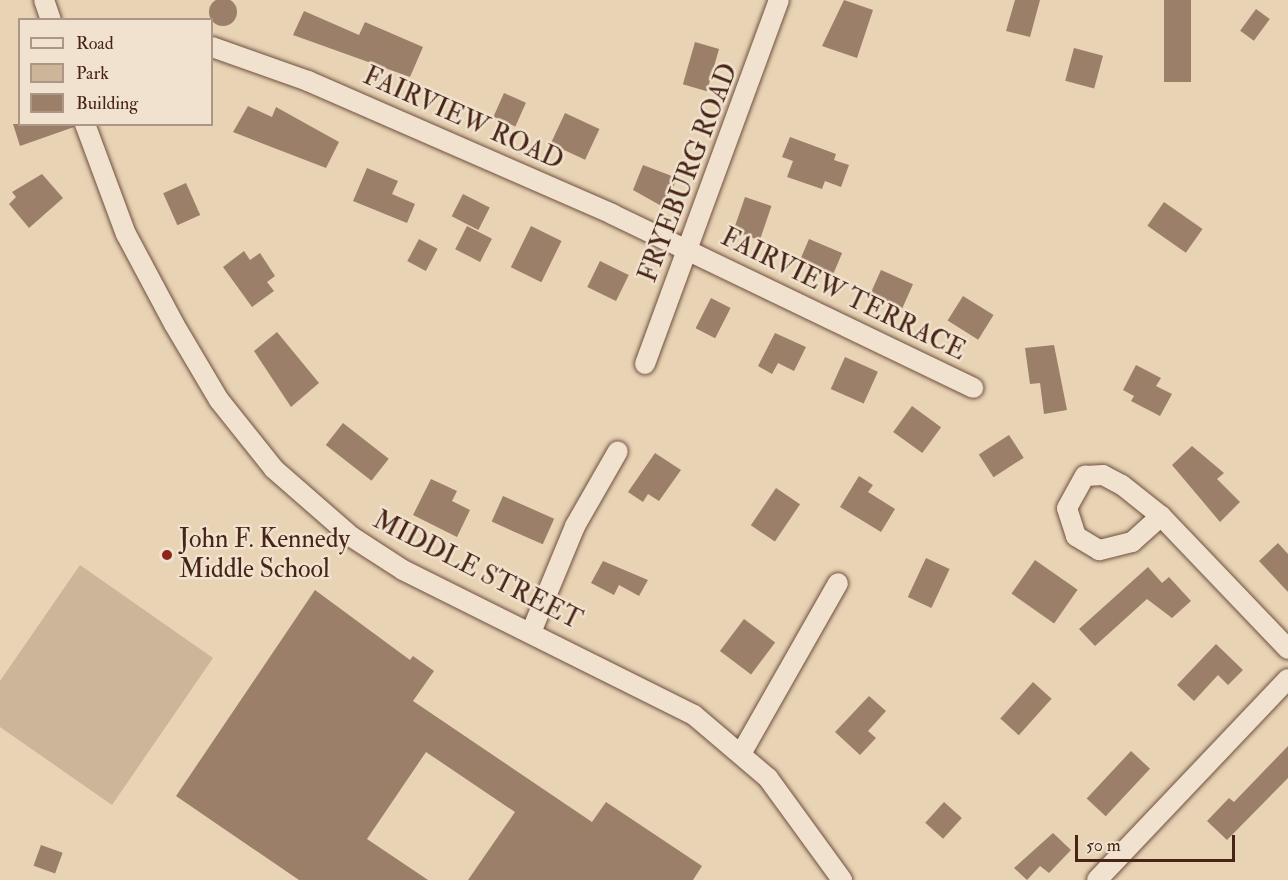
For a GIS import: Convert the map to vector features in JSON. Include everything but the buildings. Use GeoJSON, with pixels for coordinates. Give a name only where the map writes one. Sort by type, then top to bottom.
{"type":"FeatureCollection","features":[{"type":"Feature","properties":{"kind":"street"},"geometry":{"type":"LineString","coordinates":[[44,0],[50,18]]}},
{"type":"Feature","properties":{"kind":"street","name":"FRYEBURG ROAD"},"geometry":{"type":"LineString","coordinates":[[645,364],[689,250],[779,0]]}},
{"type":"Feature","properties":{"kind":"street","name":"FAIRVIEW ROAD"},"geometry":{"type":"LineString","coordinates":[[213,47],[308,81],[689,250]]}},
{"type":"Feature","properties":{"kind":"street","name":"MIDDLE STREET"},"geometry":{"type":"LineString","coordinates":[[86,126],[126,234],[174,324],[219,400],[274,469],[372,550],[694,715],[742,752],[810,830],[842,880]]}},
{"type":"Feature","properties":{"kind":"street","name":"FAIRVIEW TERRACE"},"geometry":{"type":"LineString","coordinates":[[689,250],[973,388]]}},
{"type":"Feature","properties":{"kind":"street"},"geometry":{"type":"LineString","coordinates":[[532,630],[575,526],[618,451]]}},
{"type":"Feature","properties":{"kind":"street"},"geometry":{"type":"LineString","coordinates":[[1161,516],[1132,542],[1099,550],[1076,536],[1067,508],[1079,482],[1097,474],[1122,485],[1161,516],[1288,649]]}},
{"type":"Feature","properties":{"kind":"street"},"geometry":{"type":"LineString","coordinates":[[742,752],[838,583]]}},
{"type":"Feature","properties":{"kind":"street"},"geometry":{"type":"LineString","coordinates":[[1097,880],[1288,679]]}},
{"type":"Feature","properties":{"kind":"green space"},"geometry":{"type":"Polygon","coordinates":[[[80,565],[213,658],[112,805],[0,727],[0,681],[80,565]]]}},
{"type":"Feature","properties":{"kind":"place","name":"John F. Kennedy Middle School"},"geometry":{"type":"Point","coordinates":[167,555]}}]}
